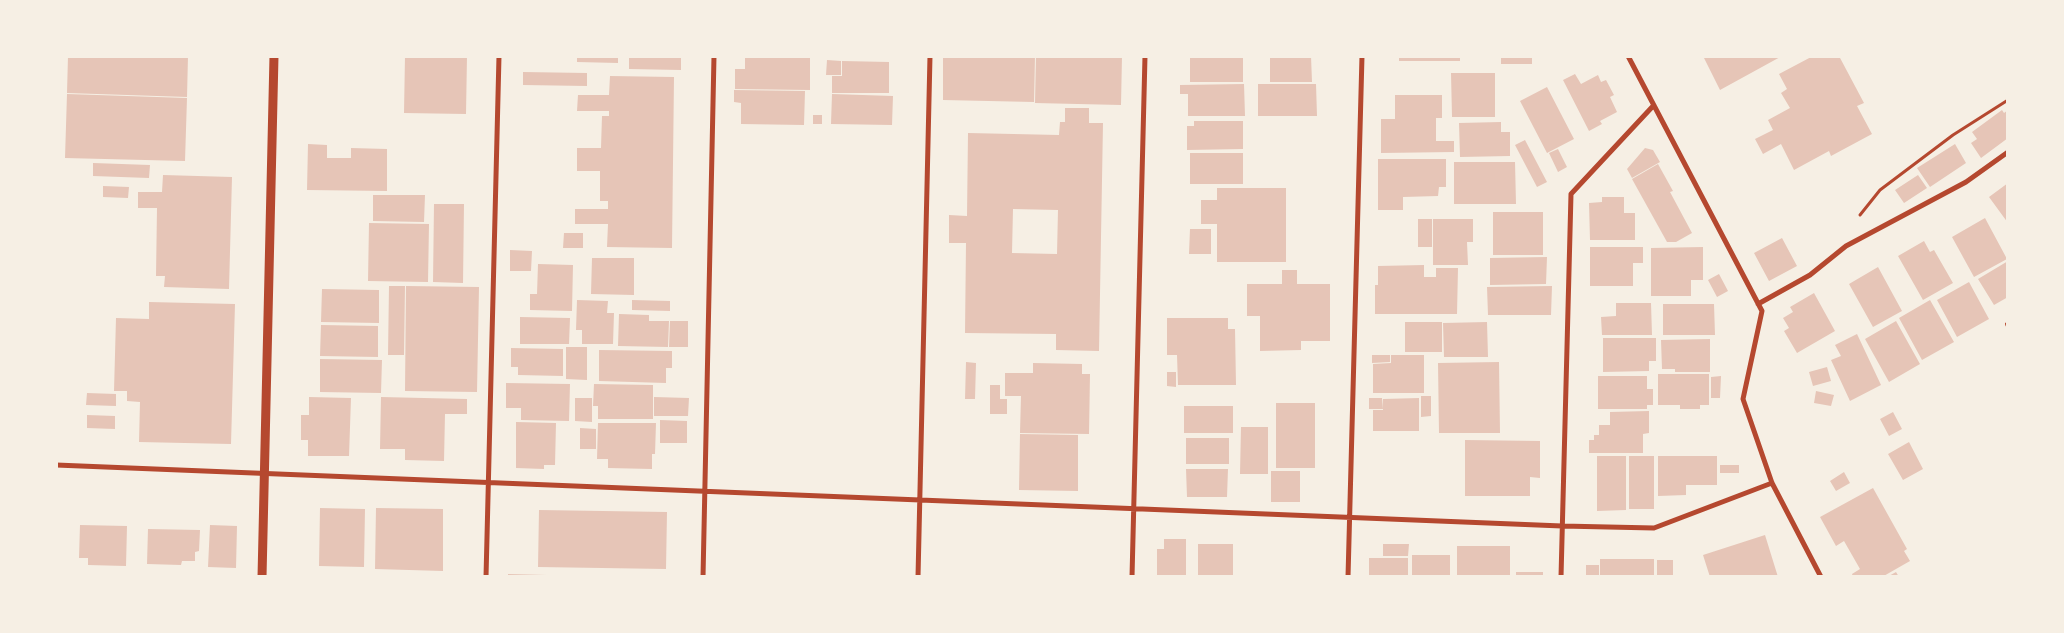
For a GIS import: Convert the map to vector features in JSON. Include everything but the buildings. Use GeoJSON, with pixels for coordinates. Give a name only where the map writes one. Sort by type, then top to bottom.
{"type":"FeatureCollection","features":[{"type":"Feature","properties":{"kind":"street"},"geometry":{"type":"LineString","coordinates":[[262,577],[274,56]]}},
{"type":"Feature","properties":{"kind":"street"},"geometry":{"type":"LineString","coordinates":[[486,577],[499,56]]}},
{"type":"Feature","properties":{"kind":"street"},"geometry":{"type":"LineString","coordinates":[[703,577],[714,56]]}},
{"type":"Feature","properties":{"kind":"street"},"geometry":{"type":"LineString","coordinates":[[918,577],[930,56]]}},
{"type":"Feature","properties":{"kind":"street"},"geometry":{"type":"LineString","coordinates":[[1132,577],[1145,56]]}},
{"type":"Feature","properties":{"kind":"street"},"geometry":{"type":"LineString","coordinates":[[1348,577],[1362,56]]}},
{"type":"Feature","properties":{"kind":"street"},"geometry":{"type":"LineString","coordinates":[[1628,56],[1762,311],[1743,399],[1772,483],[1821,577]]}},
{"type":"Feature","properties":{"kind":"street"},"geometry":{"type":"LineString","coordinates":[[1561,577],[1571,194],[1654,105]]}},
{"type":"Feature","properties":{"kind":"street"},"geometry":{"type":"LineString","coordinates":[[1758,304],[1810,275],[1846,246],[1966,182],[2008,152]]}},
{"type":"Feature","properties":{"kind":"street"},"geometry":{"type":"LineString","coordinates":[[56,465],[1350,518],[1654,528],[1772,483]]}},
{"type":"Feature","properties":{"kind":"path"},"geometry":{"type":"LineString","coordinates":[[1857,218],[1880,190],[1952,135],[2008,100]]}}]}
